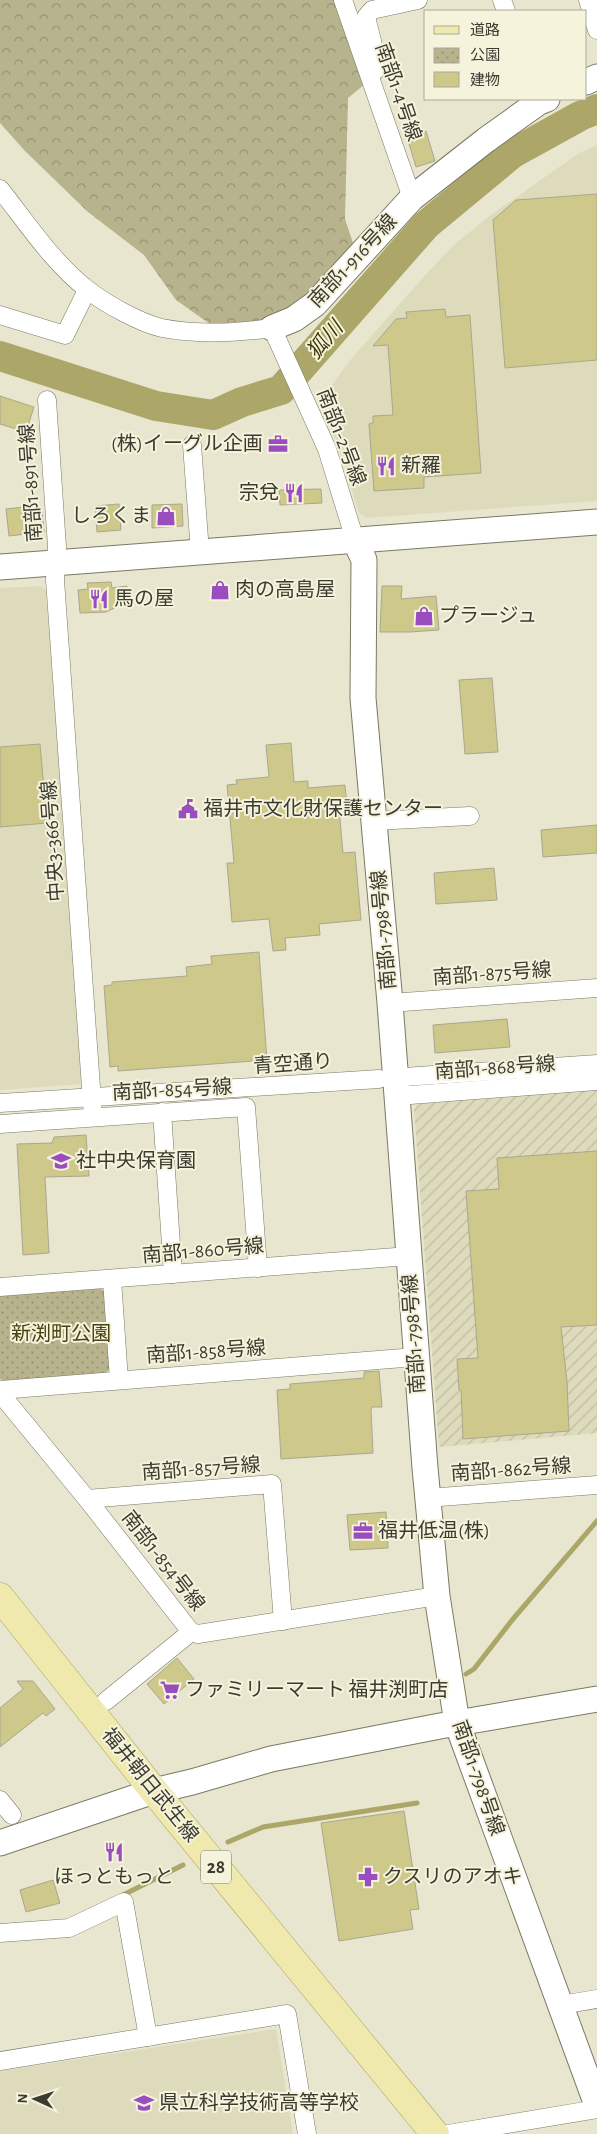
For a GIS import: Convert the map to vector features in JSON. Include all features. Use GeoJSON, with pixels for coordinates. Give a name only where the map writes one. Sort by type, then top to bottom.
{"type":"FeatureCollection","features":[{"type":"Feature","properties":{"kind":"main road","name":"福井朝日武生線"},"geometry":{"type":"LineString","coordinates":[[0,1597],[154,1791],[435,2134]]}},
{"type":"Feature","properties":{"kind":"street","name":"南部1-4号線"},"geometry":{"type":"LineString","coordinates":[[343,0],[412,198]]}},
{"type":"Feature","properties":{"kind":"street"},"geometry":{"type":"LineString","coordinates":[[376,94],[373,45],[366,16],[372,10],[418,0]]}},
{"type":"Feature","properties":{"kind":"street"},"geometry":{"type":"LineString","coordinates":[[588,0],[597,30]]}},
{"type":"Feature","properties":{"kind":"street","name":"南部1-916号線"},"geometry":{"type":"LineString","coordinates":[[0,189],[44,245],[87,290],[121,310],[160,327],[209,332],[272,328],[294,319],[315,304],[412,198],[541,100]]}},
{"type":"Feature","properties":{"kind":"street"},"geometry":{"type":"LineString","coordinates":[[0,315],[65,335],[87,290]]}},
{"type":"Feature","properties":{"kind":"street","name":"南部1-2号線"},"geometry":{"type":"LineString","coordinates":[[272,328],[327,448],[355,540]]}},
{"type":"Feature","properties":{"kind":"street","name":"南部1-891号線"},"geometry":{"type":"LineString","coordinates":[[47,400],[58,547],[56,563]]}},
{"type":"Feature","properties":{"kind":"street"},"geometry":{"type":"LineString","coordinates":[[192,445],[200,552]]}},
{"type":"Feature","properties":{"kind":"street"},"geometry":{"type":"LineString","coordinates":[[0,567],[597,522]]}},
{"type":"Feature","properties":{"kind":"street","name":"南部1-798号線"},"geometry":{"type":"LineString","coordinates":[[355,540],[364,560],[363,698],[390,1003],[393,1084],[437,1596],[458,1723],[597,2105]]}},
{"type":"Feature","properties":{"kind":"street","name":"中央3-366号線"},"geometry":{"type":"LineString","coordinates":[[56,563],[55,580],[93,1116]]}},
{"type":"Feature","properties":{"kind":"street"},"geometry":{"type":"LineString","coordinates":[[374,821],[470,816]]}},
{"type":"Feature","properties":{"kind":"street","name":"南部1-875号線"},"geometry":{"type":"LineString","coordinates":[[390,1003],[597,988]]}},
{"type":"Feature","properties":{"kind":"street","name":"青空通り"},"geometry":{"type":"LineString","coordinates":[[0,1103],[92,1097],[393,1084],[597,1064]]}},
{"type":"Feature","properties":{"kind":"street","name":"南部1-868号線"},"geometry":{"type":"LineString","coordinates":[[393,1084],[597,1081]]}},
{"type":"Feature","properties":{"kind":"street","name":"南部1-854号線"},"geometry":{"type":"LineString","coordinates":[[0,1124],[93,1116],[246,1107],[258,1268]]}},
{"type":"Feature","properties":{"kind":"street"},"geometry":{"type":"LineString","coordinates":[[162,1112],[173,1274]]}},
{"type":"Feature","properties":{"kind":"street","name":"南部1-860号線"},"geometry":{"type":"LineString","coordinates":[[0,1287],[409,1256]]}},
{"type":"Feature","properties":{"kind":"street"},"geometry":{"type":"LineString","coordinates":[[112,1280],[119,1380]]}},
{"type":"Feature","properties":{"kind":"street","name":"南部1-858号線"},"geometry":{"type":"LineString","coordinates":[[0,1391],[416,1357]]}},
{"type":"Feature","properties":{"kind":"street","name":"南部1-854号線"},"geometry":{"type":"LineString","coordinates":[[0,1391],[191,1632],[198,1634],[437,1596]]}},
{"type":"Feature","properties":{"kind":"street","name":"南部1-857号線"},"geometry":{"type":"LineString","coordinates":[[87,1499],[272,1484],[283,1621]]}},
{"type":"Feature","properties":{"kind":"street","name":"南部1-862号線"},"geometry":{"type":"LineString","coordinates":[[428,1498],[597,1485]]}},
{"type":"Feature","properties":{"kind":"street"},"geometry":{"type":"LineString","coordinates":[[106,1702],[191,1632]]}},
{"type":"Feature","properties":{"kind":"street"},"geometry":{"type":"LineString","coordinates":[[0,1843],[154,1791],[271,1759],[458,1723],[597,1700]]}},
{"type":"Feature","properties":{"kind":"street"},"geometry":{"type":"LineString","coordinates":[[0,1800],[12,1815]]}},
{"type":"Feature","properties":{"kind":"street"},"geometry":{"type":"LineString","coordinates":[[0,1932],[69,1928],[124,1902],[148,2037]]}},
{"type":"Feature","properties":{"kind":"street"},"geometry":{"type":"LineString","coordinates":[[561,2005],[597,1999]]}},
{"type":"Feature","properties":{"kind":"street"},"geometry":{"type":"LineString","coordinates":[[0,2062],[287,2014],[307,2134]]}},
{"type":"Feature","properties":{"kind":"street"},"geometry":{"type":"LineString","coordinates":[[448,2134],[597,2109]]}},
{"type":"Feature","properties":{"kind":"shaded area"},"geometry":{"type":"Polygon","coordinates":[[[597,145],[597,501],[366,518],[359,513],[338,444],[320,402],[351,359],[456,243],[491,215],[579,153],[597,145]]]}},
{"type":"Feature","properties":{"kind":"shaded area"},"geometry":{"type":"Polygon","coordinates":[[[40,586],[46,590],[82,1084],[0,1090],[0,588],[40,586]]]}},
{"type":"Feature","properties":{"kind":"shaded area"},"geometry":{"type":"Polygon","coordinates":[[[597,1090],[597,1433],[439,1447],[414,1110],[417,1104],[597,1090]]]}},
{"type":"Feature","properties":{"kind":"shaded area","name":"県立科学技術高等学校"},"geometry":{"type":"Polygon","coordinates":[[[276,2029],[293,2134],[0,2134],[0,2071],[276,2029]]]}},
{"type":"Feature","properties":{"kind":"green space"},"geometry":{"type":"Polygon","coordinates":[[[0,0],[334,0],[365,84],[348,98],[345,219],[354,246],[316,290],[278,316],[258,321],[210,324],[176,300],[144,255],[88,212],[25,151],[0,123],[0,0]]]}},
{"type":"Feature","properties":{"kind":"green space","name":"新渕町公園"},"geometry":{"type":"Polygon","coordinates":[[[98,1287],[105,1292],[110,1369],[103,1375],[7,1382],[0,1379],[0,1294],[98,1287]]]}},
{"type":"Feature","properties":{"kind":"building"},"geometry":{"type":"Polygon","coordinates":[[[426,131],[435,161],[416,167],[407,137],[426,131]]]}},
{"type":"Feature","properties":{"kind":"building"},"geometry":{"type":"Polygon","coordinates":[[[597,194],[597,360],[505,368],[493,220],[516,200],[597,194]]]}},
{"type":"Feature","properties":{"kind":"building"},"geometry":{"type":"Polygon","coordinates":[[[445,309],[446,317],[470,315],[481,473],[424,477],[424,488],[374,491],[369,424],[373,423],[373,416],[393,415],[388,345],[373,346],[396,319],[407,318],[406,312],[445,309]]]}},
{"type":"Feature","properties":{"kind":"building"},"geometry":{"type":"Polygon","coordinates":[[[0,396],[34,407],[26,432],[0,424],[0,396]]]}},
{"type":"Feature","properties":{"kind":"building"},"geometry":{"type":"Polygon","coordinates":[[[321,489],[322,503],[280,505],[279,490],[321,489]]]}},
{"type":"Feature","properties":{"kind":"building"},"geometry":{"type":"Polygon","coordinates":[[[119,504],[121,530],[97,532],[95,506],[119,504]]]}},
{"type":"Feature","properties":{"kind":"building"},"geometry":{"type":"Polygon","coordinates":[[[182,504],[183,526],[152,528],[152,505],[182,504]]]}},
{"type":"Feature","properties":{"kind":"building"},"geometry":{"type":"Polygon","coordinates":[[[32,506],[32,513],[42,512],[44,532],[9,536],[6,509],[32,506]]]}},
{"type":"Feature","properties":{"kind":"building"},"geometry":{"type":"Polygon","coordinates":[[[111,582],[112,588],[127,586],[127,602],[106,612],[80,613],[78,590],[88,589],[87,583],[111,582]]]}},
{"type":"Feature","properties":{"kind":"building"},"geometry":{"type":"Polygon","coordinates":[[[382,586],[402,586],[401,599],[436,596],[439,630],[380,632],[382,586]]]}},
{"type":"Feature","properties":{"kind":"building"},"geometry":{"type":"Polygon","coordinates":[[[492,678],[498,752],[465,754],[459,680],[492,678]]]}},
{"type":"Feature","properties":{"kind":"building"},"geometry":{"type":"Polygon","coordinates":[[[291,743],[294,782],[308,781],[308,788],[345,785],[347,807],[339,808],[343,853],[355,852],[361,920],[319,924],[320,935],[285,938],[286,950],[273,951],[269,919],[232,922],[227,863],[234,863],[227,785],[237,784],[236,780],[269,777],[266,745],[291,743]]]}},
{"type":"Feature","properties":{"kind":"building"},"geometry":{"type":"Polygon","coordinates":[[[40,744],[47,823],[0,827],[0,747],[40,744]]]}},
{"type":"Feature","properties":{"kind":"building"},"geometry":{"type":"Polygon","coordinates":[[[597,825],[597,853],[543,857],[541,830],[597,825]]]}},
{"type":"Feature","properties":{"kind":"building"},"geometry":{"type":"Polygon","coordinates":[[[494,868],[497,900],[436,904],[434,873],[494,868]]]}},
{"type":"Feature","properties":{"kind":"building"},"geometry":{"type":"Polygon","coordinates":[[[259,952],[267,1060],[118,1071],[118,1066],[110,1067],[104,986],[112,985],[112,982],[187,976],[186,967],[212,964],[211,956],[259,952]]]}},
{"type":"Feature","properties":{"kind":"building"},"geometry":{"type":"Polygon","coordinates":[[[507,1019],[510,1047],[435,1053],[433,1025],[507,1019]]]}},
{"type":"Feature","properties":{"kind":"building"},"geometry":{"type":"Polygon","coordinates":[[[86,1135],[89,1176],[45,1177],[49,1253],[23,1255],[17,1144],[52,1143],[54,1137],[86,1135]]]}},
{"type":"Feature","properties":{"kind":"building"},"geometry":{"type":"Polygon","coordinates":[[[597,1151],[597,1325],[561,1327],[567,1382],[569,1431],[463,1439],[461,1390],[459,1390],[457,1359],[478,1358],[466,1191],[499,1189],[497,1158],[597,1151]]]}},
{"type":"Feature","properties":{"kind":"building"},"geometry":{"type":"Polygon","coordinates":[[[379,1371],[382,1407],[372,1407],[371,1410],[373,1453],[281,1459],[277,1390],[290,1389],[290,1384],[364,1378],[364,1372],[379,1371]]]}},
{"type":"Feature","properties":{"kind":"building"},"geometry":{"type":"Polygon","coordinates":[[[386,1512],[388,1548],[350,1550],[347,1515],[386,1512]]]}},
{"type":"Feature","properties":{"kind":"building"},"geometry":{"type":"Polygon","coordinates":[[[177,1658],[194,1679],[164,1704],[147,1684],[177,1658]]]}},
{"type":"Feature","properties":{"kind":"building"},"geometry":{"type":"Polygon","coordinates":[[[17,1681],[33,1681],[55,1709],[46,1716],[43,1713],[0,1747],[0,1708],[23,1689],[17,1681]]]}},
{"type":"Feature","properties":{"kind":"building"},"geometry":{"type":"Polygon","coordinates":[[[404,1811],[419,1909],[410,1910],[413,1929],[339,1941],[321,1823],[404,1811]]]}},
{"type":"Feature","properties":{"kind":"building"},"geometry":{"type":"Polygon","coordinates":[[[53,1880],[60,1903],[26,1912],[20,1890],[53,1880]]]}},
{"type":"Feature","properties":{"kind":"waterway","name":"狐川"},"geometry":{"type":"LineString","coordinates":[[0,356],[156,406],[213,415],[242,402],[281,390],[426,225],[513,153],[580,116],[597,109]]}},
{"type":"Feature","properties":{"kind":"waterway"},"geometry":{"type":"LineString","coordinates":[[466,1674],[474,1669],[513,1619],[597,1521]]}},
{"type":"Feature","properties":{"kind":"waterway"},"geometry":{"type":"LineString","coordinates":[[228,1842],[263,1827],[417,1803]]}},
{"type":"Feature","properties":{"kind":"waterway"},"geometry":{"type":"LineString","coordinates":[[121,1896],[183,1865]]}},
{"type":"Feature","properties":{"kind":"place","name":"(株)イーグル企画"},"geometry":{"type":"Point","coordinates":[278,444]}},
{"type":"Feature","properties":{"kind":"place","name":"新羅"},"geometry":{"type":"Point","coordinates":[386,466]}},
{"type":"Feature","properties":{"kind":"place","name":"宗兌"},"geometry":{"type":"Point","coordinates":[294,493]}},
{"type":"Feature","properties":{"kind":"place","name":"しろくま"},"geometry":{"type":"Point","coordinates":[166,516]}},
{"type":"Feature","properties":{"kind":"place","name":"肉の高島屋"},"geometry":{"type":"Point","coordinates":[220,590]}},
{"type":"Feature","properties":{"kind":"place","name":"馬の屋"},"geometry":{"type":"Point","coordinates":[99,599]}},
{"type":"Feature","properties":{"kind":"place","name":"プラージュ"},"geometry":{"type":"Point","coordinates":[424,616]}},
{"type":"Feature","properties":{"kind":"place","name":"福井市文化財保護センター"},"geometry":{"type":"Point","coordinates":[188,809]}},
{"type":"Feature","properties":{"kind":"place","name":"社中央保育園"},"geometry":{"type":"Point","coordinates":[61,1161]}},
{"type":"Feature","properties":{"kind":"place","name":"福井低温(株)"},"geometry":{"type":"Point","coordinates":[363,1531]}},
{"type":"Feature","properties":{"kind":"place","name":"ファミリーマート 福井渕町店"},"geometry":{"type":"Point","coordinates":[170,1690]}},
{"type":"Feature","properties":{"kind":"place","name":"ほっともっと"},"geometry":{"type":"Point","coordinates":[114,1852]}},
{"type":"Feature","properties":{"kind":"place","name":"クスリのアオキ"},"geometry":{"type":"Point","coordinates":[368,1877]}},
{"type":"Feature","properties":{"kind":"place","name":"県立科学技術高等学校"},"geometry":{"type":"Point","coordinates":[144,2103]}}]}
